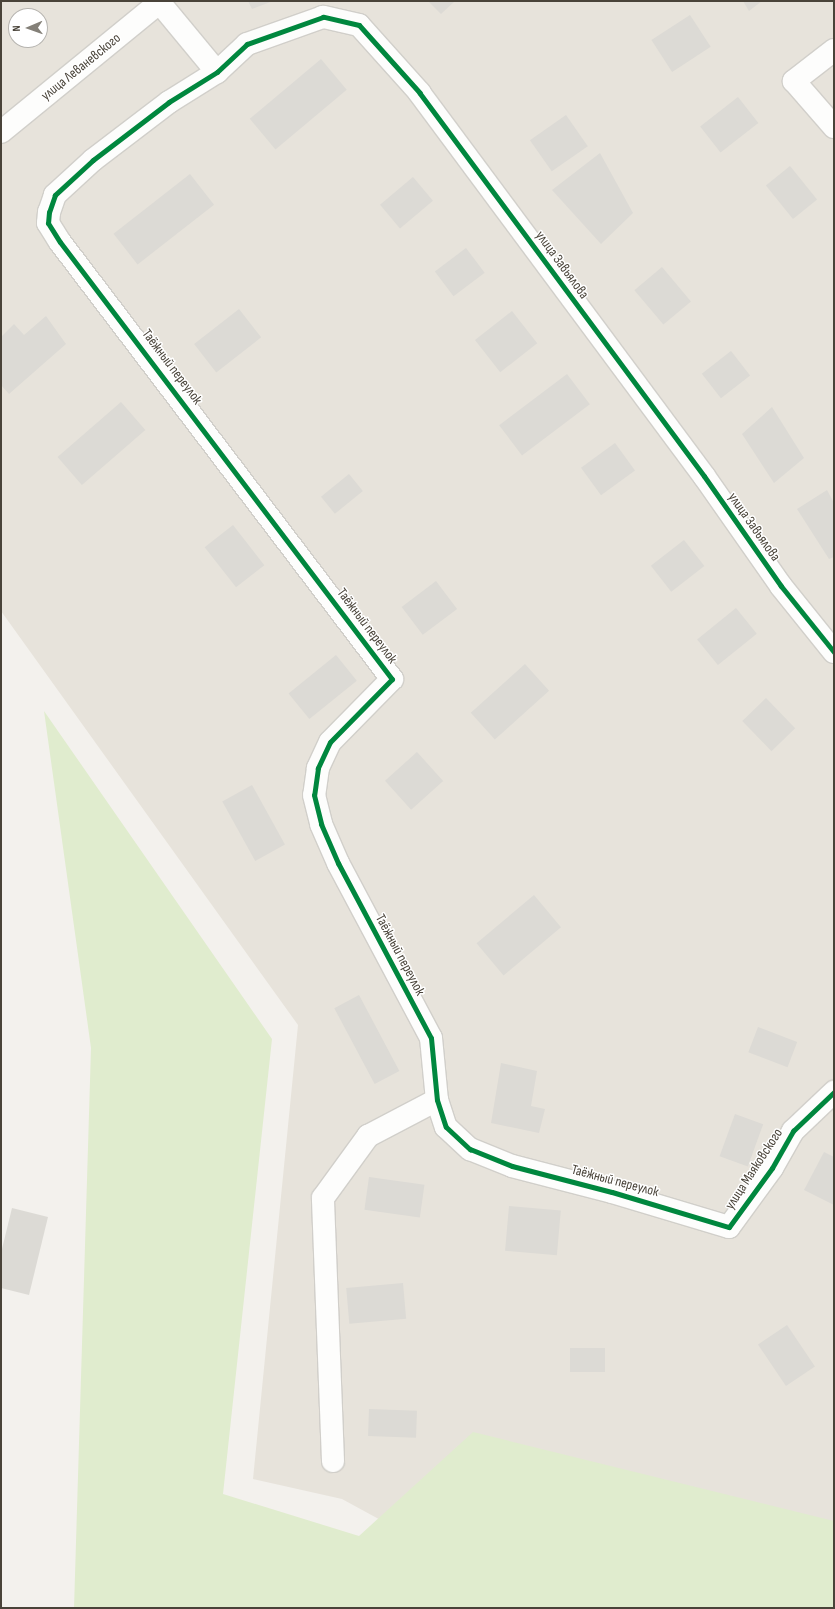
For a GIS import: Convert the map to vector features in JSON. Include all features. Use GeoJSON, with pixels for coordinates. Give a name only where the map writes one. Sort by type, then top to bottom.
{"type":"FeatureCollection","features":[{"type":"Feature","properties":{"kind":"street"},"geometry":{"type":"LineString","coordinates":[[160,2],[217,72]]}},
{"type":"Feature","properties":{"kind":"street","name":"улица Леваневского"},"geometry":{"type":"LineString","coordinates":[[1,132],[160,2]]}},
{"type":"Feature","properties":{"kind":"street","name":"улица Завьялова"},"geometry":{"type":"LineString","coordinates":[[217,72],[248,44],[323,17],[358,25],[420,93],[704,476],[780,586],[834,652]]}},
{"type":"Feature","properties":{"kind":"street"},"geometry":{"type":"LineString","coordinates":[[834,50],[794,81],[834,127]]}},
{"type":"Feature","properties":{"kind":"street","name":"Таёжный переулок"},"geometry":{"type":"LineString","coordinates":[[217,72],[169,102],[93,160],[55,195],[49,212],[48,223],[60,242],[392,679],[330,742],[318,768],[314,795],[321,824],[338,863],[431,1038],[437,1100],[446,1127],[470,1149],[512,1166],[612,1192],[730,1227]]}},
{"type":"Feature","properties":{"kind":"street","name":"улица Маяковского"},"geometry":{"type":"LineString","coordinates":[[730,1227],[772,1168],[793,1131],[834,1092]]}},
{"type":"Feature","properties":{"kind":"street"},"geometry":{"type":"LineString","coordinates":[[333,1460],[323,1198],[368,1136],[437,1100]]}},
{"type":"Feature","properties":{"kind":"shaded area"},"geometry":{"type":"Polygon","coordinates":[[[1,1],[834,1],[834,1539],[454,1560],[342,1499],[253,1479],[298,1025],[1,611],[1,1]]]}},
{"type":"Feature","properties":{"kind":"green space"},"geometry":{"type":"Polygon","coordinates":[[[44,711],[272,1039],[223,1494],[359,1536],[473,1432],[834,1521],[834,1608],[74,1608],[91,1048],[44,711]]]}},
{"type":"Feature","properties":{"kind":"building"},"geometry":{"type":"Polygon","coordinates":[[[248,1],[273,1],[252,9],[248,1]]]}},
{"type":"Feature","properties":{"kind":"building"},"geometry":{"type":"Polygon","coordinates":[[[428,1],[455,1],[441,14],[428,1]]]}},
{"type":"Feature","properties":{"kind":"building"},"geometry":{"type":"Polygon","coordinates":[[[743,1],[762,1],[749,11],[743,1]]]}},
{"type":"Feature","properties":{"kind":"building"},"geometry":{"type":"Polygon","coordinates":[[[690,15],[711,47],[672,72],[651,40],[690,15]]]}},
{"type":"Feature","properties":{"kind":"building"},"geometry":{"type":"Polygon","coordinates":[[[321,59],[347,90],[275,149],[250,119],[321,59]]]}},
{"type":"Feature","properties":{"kind":"building"},"geometry":{"type":"Polygon","coordinates":[[[738,97],[758,123],[720,153],[700,127],[738,97]]]}},
{"type":"Feature","properties":{"kind":"building"},"geometry":{"type":"Polygon","coordinates":[[[566,115],[588,146],[552,171],[530,140],[566,115]]]}},
{"type":"Feature","properties":{"kind":"building"},"geometry":{"type":"Polygon","coordinates":[[[600,153],[633,213],[601,244],[552,190],[600,153]]]}},
{"type":"Feature","properties":{"kind":"building"},"geometry":{"type":"Polygon","coordinates":[[[790,166],[817,199],[793,219],[766,186],[790,166]]]}},
{"type":"Feature","properties":{"kind":"building"},"geometry":{"type":"Polygon","coordinates":[[[190,174],[214,205],[138,264],[114,234],[190,174]]]}},
{"type":"Feature","properties":{"kind":"building"},"geometry":{"type":"Polygon","coordinates":[[[413,177],[433,201],[400,228],[380,205],[413,177]]]}},
{"type":"Feature","properties":{"kind":"building"},"geometry":{"type":"Polygon","coordinates":[[[466,248],[485,273],[454,296],[435,271],[466,248]]]}},
{"type":"Feature","properties":{"kind":"building"},"geometry":{"type":"Polygon","coordinates":[[[662,267],[691,301],[663,325],[634,290],[662,267]]]}},
{"type":"Feature","properties":{"kind":"building"},"geometry":{"type":"Polygon","coordinates":[[[239,309],[261,337],[216,372],[194,344],[239,309]]]}},
{"type":"Feature","properties":{"kind":"building"},"geometry":{"type":"Polygon","coordinates":[[[512,311],[537,343],[500,372],[475,340],[512,311]]]}},
{"type":"Feature","properties":{"kind":"building"},"geometry":{"type":"Polygon","coordinates":[[[46,316],[66,344],[9,394],[1,385],[1,337],[14,324],[24,335],[46,316]]]}},
{"type":"Feature","properties":{"kind":"building"},"geometry":{"type":"Polygon","coordinates":[[[731,351],[750,375],[721,398],[702,374],[731,351]]]}},
{"type":"Feature","properties":{"kind":"building"},"geometry":{"type":"Polygon","coordinates":[[[567,374],[590,404],[522,456],[499,425],[567,374]]]}},
{"type":"Feature","properties":{"kind":"building"},"geometry":{"type":"Polygon","coordinates":[[[121,402],[145,430],[82,485],[58,457],[121,402]]]}},
{"type":"Feature","properties":{"kind":"building"},"geometry":{"type":"Polygon","coordinates":[[[772,407],[804,458],[774,483],[742,434],[772,407]]]}},
{"type":"Feature","properties":{"kind":"building"},"geometry":{"type":"Polygon","coordinates":[[[615,443],[635,471],[601,495],[581,468],[615,443]]]}},
{"type":"Feature","properties":{"kind":"building"},"geometry":{"type":"Polygon","coordinates":[[[349,474],[363,491],[335,514],[321,497],[349,474]]]}},
{"type":"Feature","properties":{"kind":"building"},"geometry":{"type":"Polygon","coordinates":[[[827,490],[834,503],[834,557],[829,559],[797,509],[827,490]]]}},
{"type":"Feature","properties":{"kind":"building"},"geometry":{"type":"Polygon","coordinates":[[[233,525],[264,565],[236,587],[205,547],[233,525]]]}},
{"type":"Feature","properties":{"kind":"building"},"geometry":{"type":"Polygon","coordinates":[[[684,540],[704,566],[671,592],[651,566],[684,540]]]}},
{"type":"Feature","properties":{"kind":"building"},"geometry":{"type":"Polygon","coordinates":[[[436,581],[457,609],[423,635],[402,607],[436,581]]]}},
{"type":"Feature","properties":{"kind":"building"},"geometry":{"type":"Polygon","coordinates":[[[736,608],[757,634],[718,665],[697,639],[736,608]]]}},
{"type":"Feature","properties":{"kind":"building"},"geometry":{"type":"Polygon","coordinates":[[[336,655],[357,681],[309,719],[289,693],[336,655]]]}},
{"type":"Feature","properties":{"kind":"building"},"geometry":{"type":"Polygon","coordinates":[[[525,664],[549,691],[495,740],[471,713],[525,664]]]}},
{"type":"Feature","properties":{"kind":"building"},"geometry":{"type":"Polygon","coordinates":[[[766,698],[795,728],[771,751],[742,721],[766,698]]]}},
{"type":"Feature","properties":{"kind":"building"},"geometry":{"type":"Polygon","coordinates":[[[417,752],[443,781],[411,810],[385,781],[417,752]]]}},
{"type":"Feature","properties":{"kind":"building"},"geometry":{"type":"Polygon","coordinates":[[[252,785],[285,844],[255,861],[222,801],[252,785]]]}},
{"type":"Feature","properties":{"kind":"building"},"geometry":{"type":"Polygon","coordinates":[[[534,895],[561,927],[504,975],[477,943],[534,895]]]}},
{"type":"Feature","properties":{"kind":"building"},"geometry":{"type":"Polygon","coordinates":[[[359,995],[399,1071],[375,1084],[334,1008],[359,995]]]}},
{"type":"Feature","properties":{"kind":"building"},"geometry":{"type":"Polygon","coordinates":[[[758,1027],[797,1042],[788,1067],[748,1052],[758,1027]]]}},
{"type":"Feature","properties":{"kind":"building"},"geometry":{"type":"Polygon","coordinates":[[[501,1063],[537,1071],[531,1106],[545,1109],[539,1133],[491,1123],[501,1063]]]}},
{"type":"Feature","properties":{"kind":"building"},"geometry":{"type":"Polygon","coordinates":[[[735,1114],[763,1124],[748,1167],[720,1156],[735,1114]]]}},
{"type":"Feature","properties":{"kind":"building"},"geometry":{"type":"Polygon","coordinates":[[[824,1152],[834,1157],[834,1205],[804,1190],[824,1152]]]}},
{"type":"Feature","properties":{"kind":"building"},"geometry":{"type":"Polygon","coordinates":[[[369,1177],[424,1185],[420,1217],[364,1210],[369,1177]]]}},
{"type":"Feature","properties":{"kind":"building"},"geometry":{"type":"Polygon","coordinates":[[[509,1206],[561,1211],[557,1255],[505,1251],[509,1206]]]}},
{"type":"Feature","properties":{"kind":"building"},"geometry":{"type":"Polygon","coordinates":[[[12,1208],[48,1217],[29,1295],[1,1288],[1,1253],[12,1208]]]}},
{"type":"Feature","properties":{"kind":"building"},"geometry":{"type":"Polygon","coordinates":[[[403,1283],[406,1319],[349,1324],[346,1288],[403,1283]]]}},
{"type":"Feature","properties":{"kind":"building"},"geometry":{"type":"Polygon","coordinates":[[[787,1325],[815,1366],[786,1386],[758,1345],[787,1325]]]}},
{"type":"Feature","properties":{"kind":"building"},"geometry":{"type":"Polygon","coordinates":[[[570,1348],[605,1348],[605,1372],[570,1372],[570,1348]]]}},
{"type":"Feature","properties":{"kind":"building"},"geometry":{"type":"Polygon","coordinates":[[[369,1409],[417,1411],[416,1438],[368,1436],[369,1409]]]}},
{"type":"Feature","properties":{"kind":"cycle path"},"geometry":{"type":"LineString","coordinates":[[834,652],[781,586],[704,476],[420,93],[359,25],[323,17],[247,44],[217,72],[169,102],[93,160],[55,195],[49,212],[48,223],[60,242],[392,679],[330,742],[318,768],[314,795],[321,824],[338,863],[431,1038],[437,1100],[446,1127],[470,1149],[512,1166],[612,1192],[729,1227],[772,1168],[793,1131],[834,1092]]}}]}
